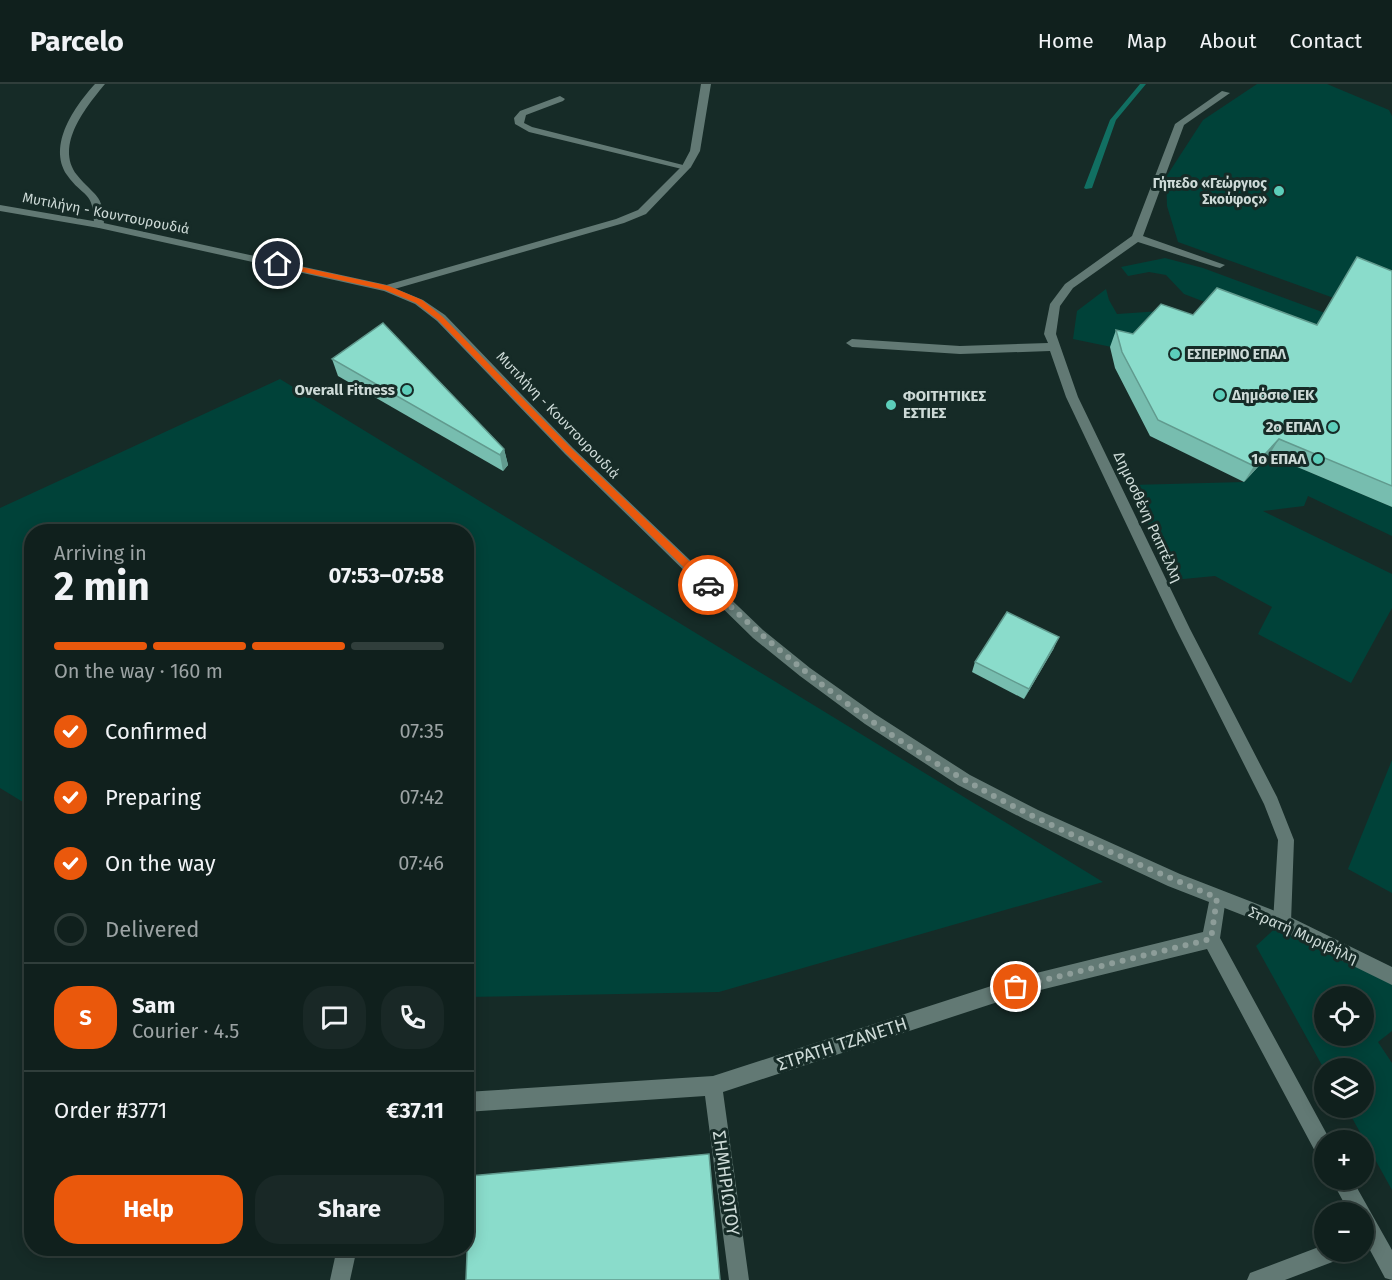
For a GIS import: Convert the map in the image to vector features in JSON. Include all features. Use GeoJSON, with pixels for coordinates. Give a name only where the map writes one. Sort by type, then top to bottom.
{"type":"FeatureCollection","features":[{"type":"Feature","properties":{"kind":"main road"},"geometry":{"type":"LineString","coordinates":[[99,225],[97,203],[70,172],[65,158],[65,143],[84,104],[100,84]]}},
{"type":"Feature","properties":{"kind":"main road"},"geometry":{"type":"LineString","coordinates":[[387,288],[620,221],[642,212],[686,167],[695,151],[706,84]]}},
{"type":"Feature","properties":{"kind":"main road"},"geometry":{"type":"LineString","coordinates":[[1221,265],[1137,238],[1180,124],[1225,93]]}},
{"type":"Feature","properties":{"kind":"main road"},"geometry":{"type":"LineString","coordinates":[[560,99],[523,113],[519,118],[520,124],[530,129],[686,167]]}},
{"type":"Feature","properties":{"kind":"main road","name":"Μυτιλήνη - Κουντουρουδιά"},"geometry":{"type":"LineString","coordinates":[[0,208],[99,225],[387,288],[419,302],[441,318],[586,468],[758,634],[805,672]]}},
{"type":"Feature","properties":{"kind":"main road","name":"Δημοσθένη Ραπτέλλη"},"geometry":{"type":"LineString","coordinates":[[1137,238],[1069,286],[1054,306],[1050,334],[1072,397],[1183,629],[1271,802],[1286,840],[1282,922]]}},
{"type":"Feature","properties":{"kind":"main road"},"geometry":{"type":"LineString","coordinates":[[852,343],[960,350],[1054,347]]}},
{"type":"Feature","properties":{"kind":"main road","name":"Στρατή Μυριβήλη"},"geometry":{"type":"LineString","coordinates":[[805,672],[870,719],[964,780],[1095,845],[1217,898],[1282,922],[1392,976]]}},
{"type":"Feature","properties":{"kind":"main road"},"geometry":{"type":"LineString","coordinates":[[1217,898],[1211,939],[1314,1130]]}},
{"type":"Feature","properties":{"kind":"main road","name":"ΣΤΡΑΤΗ ΤΖΑΝΕΤΗ"},"geometry":{"type":"LineString","coordinates":[[474,1101],[712,1086],[1016,987],[1211,939]]}},
{"type":"Feature","properties":{"kind":"main road","name":"ΣΗΜΗΡΙΩΤΟΥ"},"geometry":{"type":"LineString","coordinates":[[712,1086],[739,1280]]}},
{"type":"Feature","properties":{"kind":"main road"},"geometry":{"type":"LineString","coordinates":[[1374,1246],[1392,1271]]}},
{"type":"Feature","properties":{"kind":"main road"},"geometry":{"type":"LineString","coordinates":[[340,1280],[345,1256]]}},
{"type":"Feature","properties":{"kind":"main road"},"geometry":{"type":"LineString","coordinates":[[1257,1280],[1314,1259]]}},
{"type":"Feature","properties":{"kind":"green space","name":"Γήπεδο «Γεώργιος Σκούφος»"},"geometry":{"type":"Polygon","coordinates":[[[1257,84],[1327,84],[1389,110],[1392,116],[1392,319],[1178,242],[1167,206],[1166,177],[1203,120],[1257,84]]]}},
{"type":"Feature","properties":{"kind":"green space"},"geometry":{"type":"Polygon","coordinates":[[[1165,258],[1203,268],[1325,313],[1307,341],[1184,294],[1166,275],[1149,272],[1128,276],[1121,267],[1165,258]]]}},
{"type":"Feature","properties":{"kind":"green space"},"geometry":{"type":"Polygon","coordinates":[[[1106,289],[1117,314],[1161,311],[1126,350],[1073,339],[1077,311],[1106,289]]]}},
{"type":"Feature","properties":{"kind":"green space"},"geometry":{"type":"Polygon","coordinates":[[[280,379],[1103,882],[719,992],[474,997],[474,524],[24,524],[24,803],[0,788],[0,508],[280,379]]]}},
{"type":"Feature","properties":{"kind":"green space"},"geometry":{"type":"Polygon","coordinates":[[[1269,455],[1392,507],[1392,536],[1308,496],[1304,506],[1263,511],[1392,574],[1392,608],[1351,683],[1258,634],[1272,607],[1215,576],[1173,580],[1131,485],[1244,482],[1269,455]]]}},
{"type":"Feature","properties":{"kind":"green space"},"geometry":{"type":"Polygon","coordinates":[[[1392,760],[1392,893],[1348,869],[1392,760]]]}},
{"type":"Feature","properties":{"kind":"green space"},"geometry":{"type":"Polygon","coordinates":[[[1282,922],[1392,976],[1392,1031],[1378,1042],[1392,1063],[1392,1190],[1374,1158],[1374,1130],[1359,1130],[1352,1118],[1374,1118],[1374,1058],[1318,1058],[1256,946],[1282,922]]]}},
{"type":"Feature","properties":{"kind":"building"},"geometry":{"type":"Polygon","coordinates":[[[1357,257],[1392,271],[1392,486],[1279,439],[1254,466],[1158,420],[1122,352],[1116,330],[1133,334],[1161,304],[1193,315],[1217,288],[1317,325],[1357,257]]]}},
{"type":"Feature","properties":{"kind":"building"},"geometry":{"type":"Polygon","coordinates":[[[383,323],[504,449],[500,455],[332,359],[383,323]]]}},
{"type":"Feature","properties":{"kind":"building"},"geometry":{"type":"Polygon","coordinates":[[[1007,612],[1059,637],[1029,689],[975,662],[1007,612]]]}},
{"type":"Feature","properties":{"kind":"building"},"geometry":{"type":"Polygon","coordinates":[[[709,1154],[720,1280],[466,1280],[467,1256],[474,1256],[474,1176],[709,1154]]]}},
{"type":"Feature","properties":{"kind":"waterway"},"geometry":{"type":"LineString","coordinates":[[1088,188],[1113,120],[1143,84]]}},
{"type":"Feature","properties":{"kind":"way so far"},"geometry":{"type":"LineString","coordinates":[[708,585],[758,634],[805,672],[870,719],[964,780],[1095,845],[1217,898],[1211,939],[1016,987]]}},
{"type":"Feature","properties":{"kind":"place","name":"Γήπεδο «Γεώργιος Σκούφος»"},"geometry":{"type":"Point","coordinates":[1279,191]}},
{"type":"Feature","properties":{"kind":"place","name":"ΕΣΠΕΡΙΝΟ ΕΠΑΛ"},"geometry":{"type":"Point","coordinates":[1175,354]}},
{"type":"Feature","properties":{"kind":"place","name":"Overall Fitness"},"geometry":{"type":"Point","coordinates":[407,390]}},
{"type":"Feature","properties":{"kind":"place","name":"Δημόσιο ΙΕΚ"},"geometry":{"type":"Point","coordinates":[1220,395]}},
{"type":"Feature","properties":{"kind":"place","name":"ΦΟΙΤΗΤΙΚΕΣ ΕΣΤΙΕΣ"},"geometry":{"type":"Point","coordinates":[891,405]}},
{"type":"Feature","properties":{"kind":"place","name":"2ο ΕΠΑΛ"},"geometry":{"type":"Point","coordinates":[1333,427]}},
{"type":"Feature","properties":{"kind":"place","name":"1ο ΕΠΑΛ"},"geometry":{"type":"Point","coordinates":[1318,459]}},
{"type":"Feature","properties":{"kind":"route"},"geometry":{"type":"LineString","coordinates":[[278,264],[387,288],[419,302],[441,318],[569,451],[708,585]]}}]}
